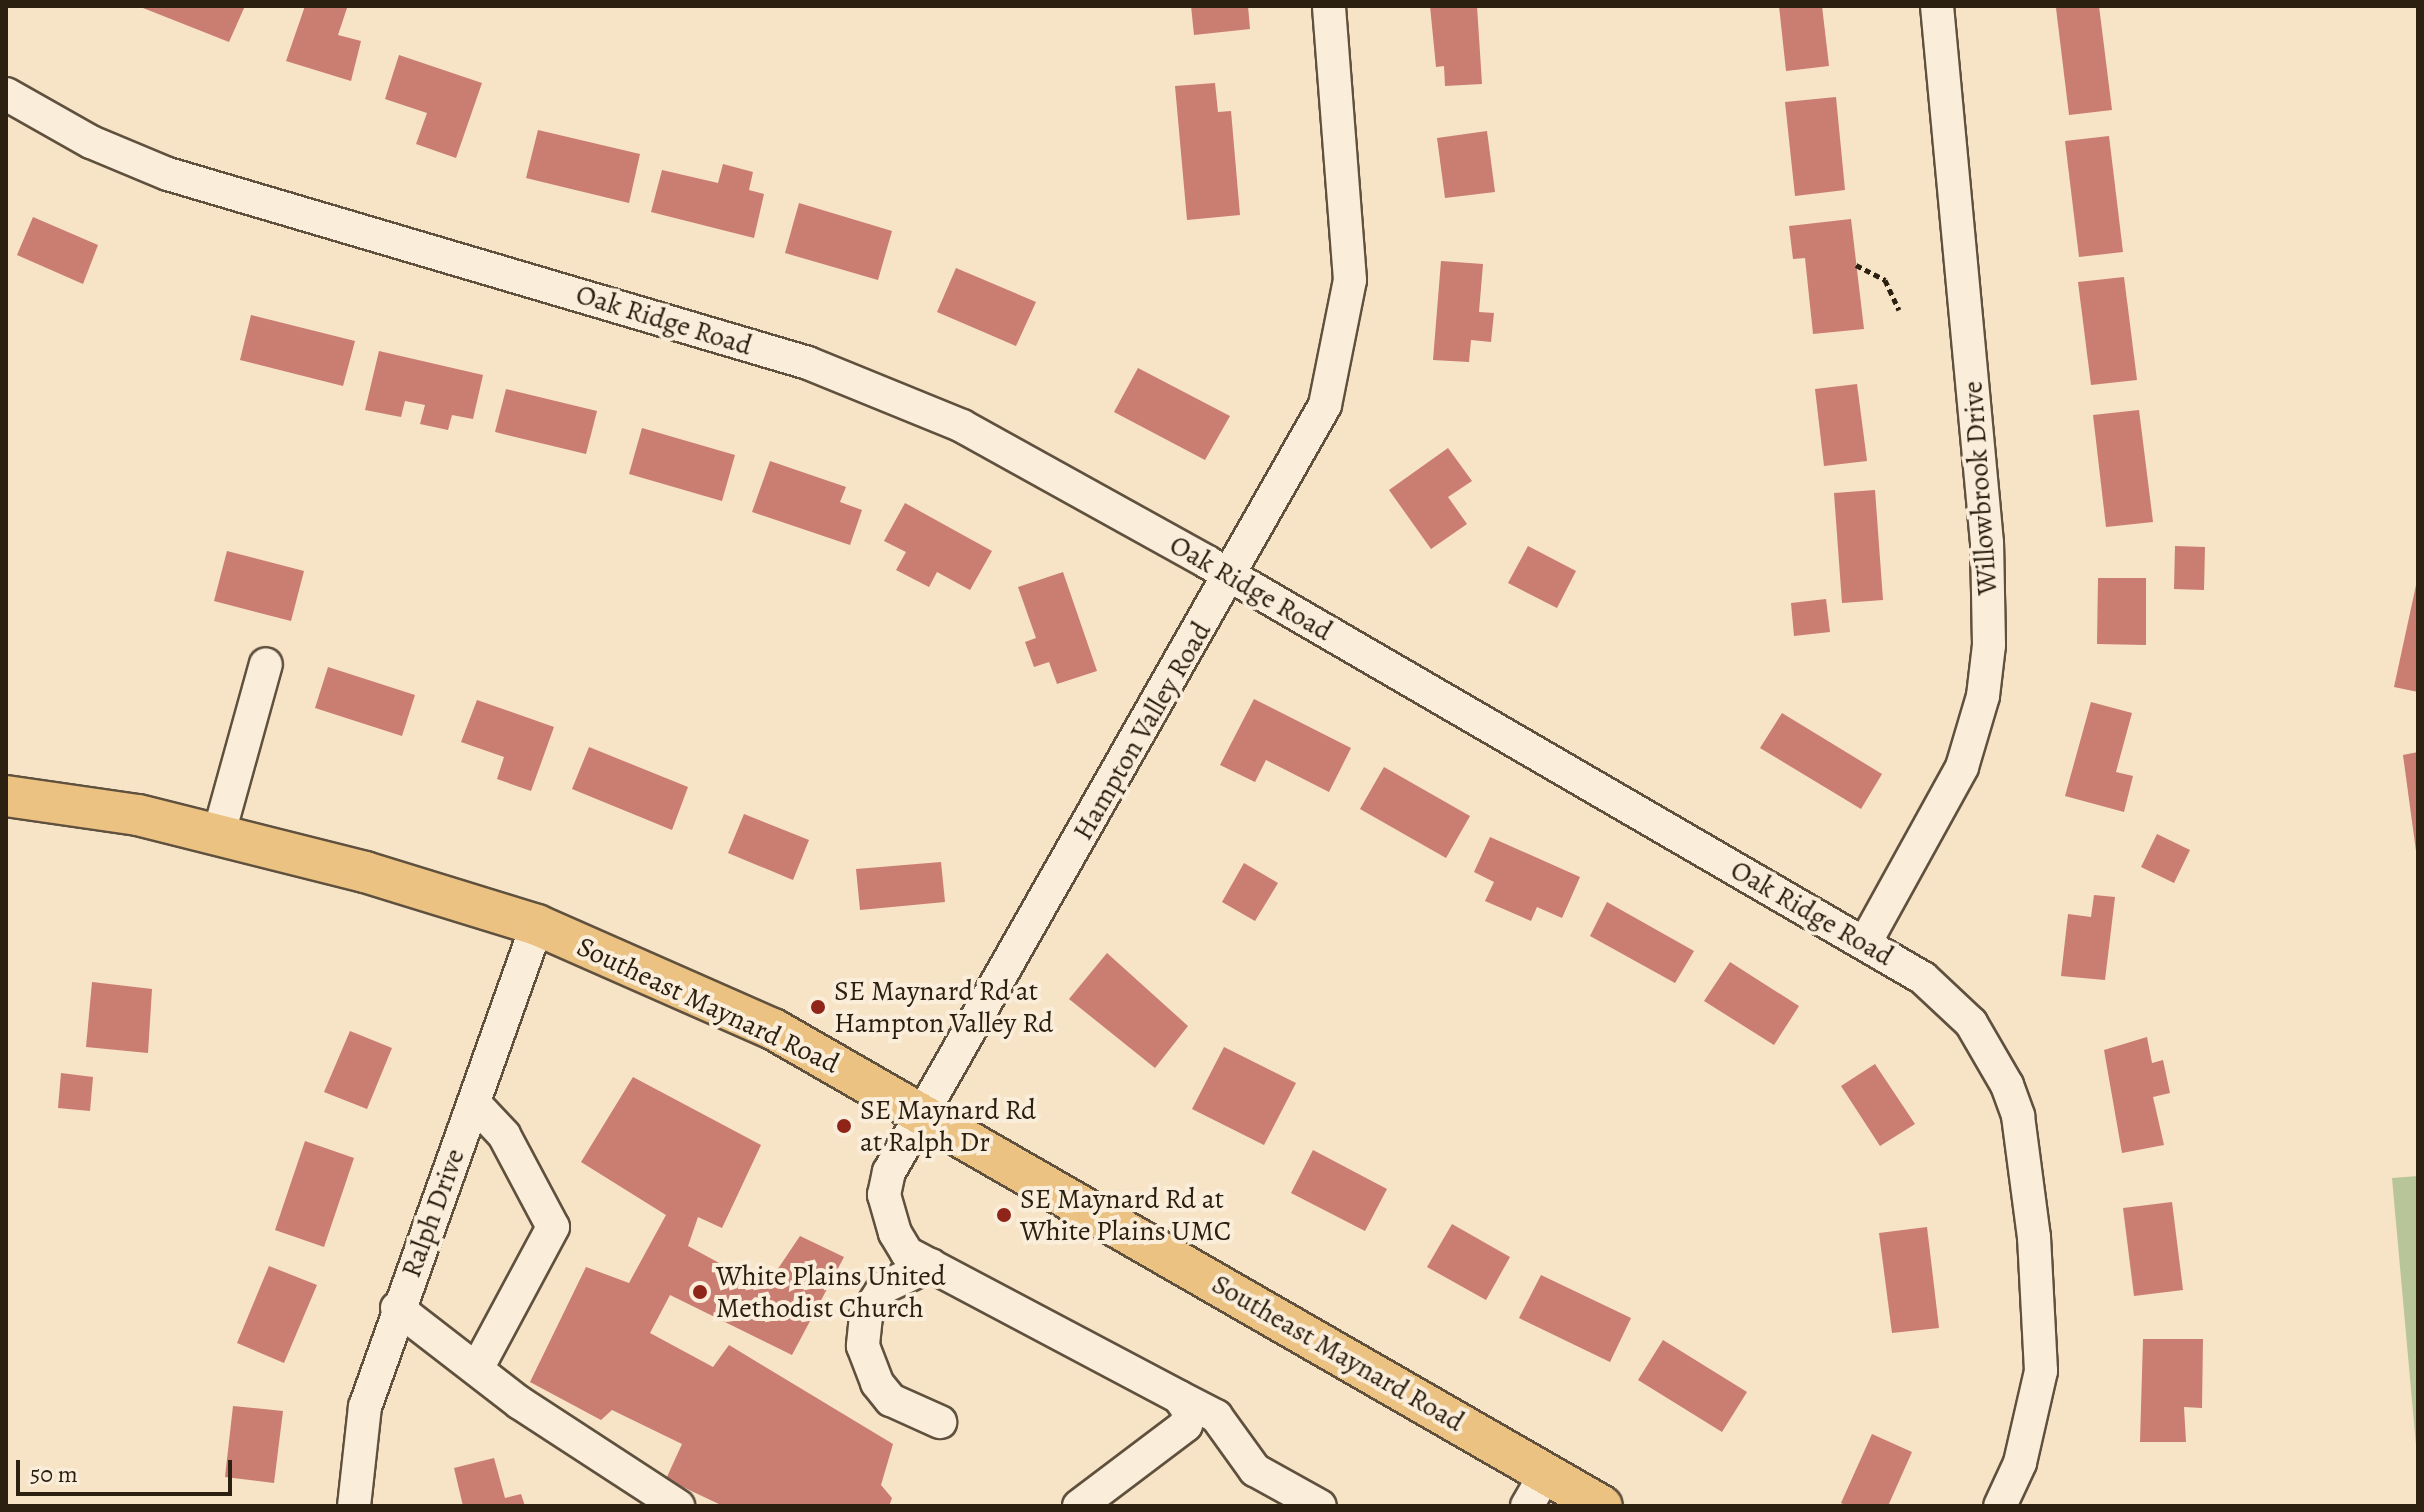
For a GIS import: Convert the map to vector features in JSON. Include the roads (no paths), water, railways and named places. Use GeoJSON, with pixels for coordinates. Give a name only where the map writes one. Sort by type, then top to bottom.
{"type":"FeatureCollection","features":[{"type":"Feature","properties":{"kind":"main road","name":"Southeast Maynard Road"},"geometry":{"type":"LineString","coordinates":[[6,796],[138,815],[219,833],[537,925],[773,1029],[924,1114],[1536,1490],[1602,1506]]}},
{"type":"Feature","properties":{"kind":"street","name":"Hampton Valley Road"},"geometry":{"type":"LineString","coordinates":[[1320,1506],[1255,1470],[1216,1416],[907,1253],[895,1233],[884,1195],[889,1172],[1325,405],[1345,325],[1350,252],[1329,6]]}},
{"type":"Feature","properties":{"kind":"street","name":"Willowbrook Drive"},"geometry":{"type":"LineString","coordinates":[[1865,943],[1962,767],[1983,696],[1989,645],[1987,543],[1937,6]]}},
{"type":"Feature","properties":{"kind":"street","name":"Oak Ridge Road"},"geometry":{"type":"LineString","coordinates":[[6,94],[91,142],[168,174],[794,359],[885,392],[1007,449],[1865,943],[1951,999],[1990,1052],[2018,1116],[2034,1237],[2041,1371],[2020,1463],[2000,1506]]}},
{"type":"Feature","properties":{"kind":"street"},"geometry":{"type":"LineString","coordinates":[[219,833],[256,672]]}},
{"type":"Feature","properties":{"kind":"street","name":"Ralph Drive"},"geometry":{"type":"LineString","coordinates":[[354,1506],[358,1438],[397,1308],[537,925]]}},
{"type":"Feature","properties":{"kind":"street"},"geometry":{"type":"LineString","coordinates":[[474,1103],[504,1135],[553,1227],[477,1369]]}},
{"type":"Feature","properties":{"kind":"street"},"geometry":{"type":"LineString","coordinates":[[931,1265],[884,1287],[866,1316],[863,1346],[877,1383],[891,1400],[940,1422]]}},
{"type":"Feature","properties":{"kind":"street"},"geometry":{"type":"LineString","coordinates":[[397,1308],[477,1369],[678,1506]]}},
{"type":"Feature","properties":{"kind":"street"},"geometry":{"type":"LineString","coordinates":[[1079,1506],[1186,1425],[1189,1411],[1179,1397]]}},
{"type":"Feature","properties":{"kind":"place","name":"SE Maynard Rd at Hampton Valley Rd"},"geometry":{"type":"Point","coordinates":[818,1007]}},
{"type":"Feature","properties":{"kind":"place","name":"SE Maynard Rd at Ralph Dr"},"geometry":{"type":"Point","coordinates":[844,1126]}},
{"type":"Feature","properties":{"kind":"place","name":"SE Maynard Rd at White Plains UMC"},"geometry":{"type":"Point","coordinates":[1004,1215]}},
{"type":"Feature","properties":{"kind":"place","name":"White Plains United Methodist Church"},"geometry":{"type":"Point","coordinates":[700,1292]}}]}
